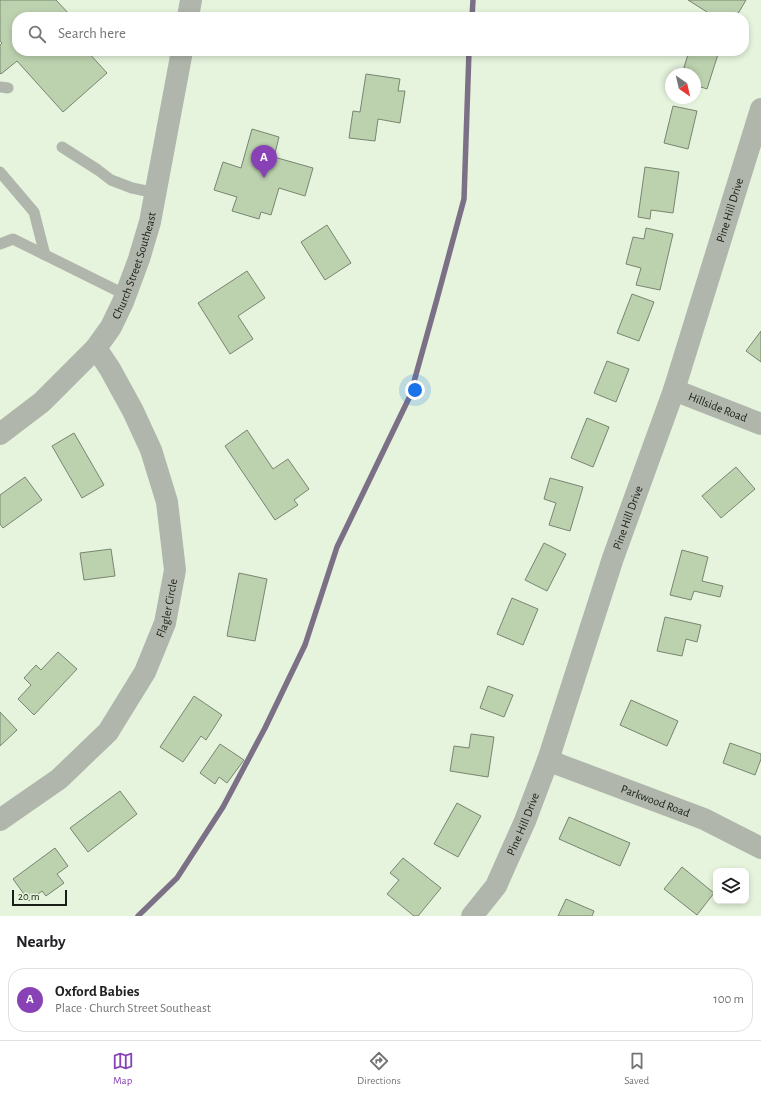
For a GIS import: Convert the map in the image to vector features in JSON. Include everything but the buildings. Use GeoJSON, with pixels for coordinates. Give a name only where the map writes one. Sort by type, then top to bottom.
{"type":"FeatureCollection","features":[{"type":"Feature","properties":{"kind":"street"},"geometry":{"type":"LineString","coordinates":[[189,12],[191,0]]}},
{"type":"Feature","properties":{"kind":"street","name":"Church Street Southeast"},"geometry":{"type":"LineString","coordinates":[[0,434],[42,402],[96,348],[112,327],[140,259],[150,222],[181,56]]}},
{"type":"Feature","properties":{"kind":"street","name":"Pine Hill Drive"},"geometry":{"type":"LineString","coordinates":[[472,916],[496,886],[525,821],[548,760],[612,558],[674,390],[761,108]]}},
{"type":"Feature","properties":{"kind":"street","name":"Flagler Circle"},"geometry":{"type":"LineString","coordinates":[[0,820],[59,779],[108,732],[145,672],[165,623],[175,570],[167,502],[148,443],[133,411],[110,369],[96,348]]}},
{"type":"Feature","properties":{"kind":"street","name":"Hillside Road"},"geometry":{"type":"LineString","coordinates":[[674,390],[761,424]]}},
{"type":"Feature","properties":{"kind":"street","name":"Parkwood Road"},"geometry":{"type":"LineString","coordinates":[[548,760],[704,819],[761,848]]}},
{"type":"Feature","properties":{"kind":"lane"},"geometry":{"type":"LineString","coordinates":[[62,147],[119,184],[156,193]]}},
{"type":"Feature","properties":{"kind":"lane"},"geometry":{"type":"LineString","coordinates":[[0,172],[34,212],[45,255]]}},
{"type":"Feature","properties":{"kind":"lane"},"geometry":{"type":"LineString","coordinates":[[0,244],[13,239],[126,295]]}},
{"type":"Feature","properties":{"kind":"waterway"},"geometry":{"type":"LineString","coordinates":[[472,12],[473,0]]}},
{"type":"Feature","properties":{"kind":"waterway"},"geometry":{"type":"LineString","coordinates":[[138,916],[177,878],[223,807],[265,728],[305,645],[337,547],[410,396],[464,199],[469,56]]}},
{"type":"Feature","properties":{"kind":"place","name":"Oxford Babies"},"geometry":{"type":"Point","coordinates":[264,178]}}]}
